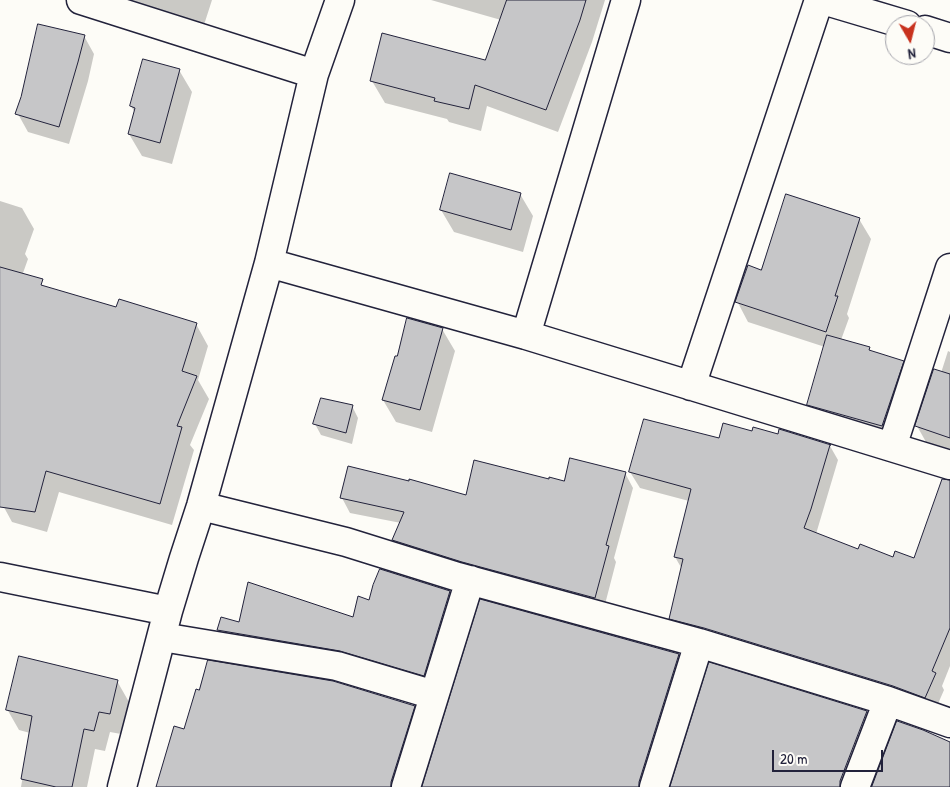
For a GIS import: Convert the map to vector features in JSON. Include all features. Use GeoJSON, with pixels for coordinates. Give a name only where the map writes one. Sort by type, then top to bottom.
{"type":"FeatureCollection","features":[{"type":"Feature","properties":{"kind":"street"},"geometry":{"type":"LineString","coordinates":[[81,0],[314,74]]}},
{"type":"Feature","properties":{"kind":"street"},"geometry":{"type":"LineString","coordinates":[[122,787],[168,611],[201,506],[269,263],[314,74],[340,0]]}},
{"type":"Feature","properties":{"kind":"street"},"geometry":{"type":"LineString","coordinates":[[526,335],[626,0]]}},
{"type":"Feature","properties":{"kind":"street"},"geometry":{"type":"LineString","coordinates":[[691,386],[819,0]]}},
{"type":"Feature","properties":{"kind":"street"},"geometry":{"type":"LineString","coordinates":[[823,0],[885,18]]}},
{"type":"Feature","properties":{"kind":"street"},"geometry":{"type":"LineString","coordinates":[[935,33],[950,38]]}},
{"type":"Feature","properties":{"kind":"street"},"geometry":{"type":"LineString","coordinates":[[269,263],[526,335],[950,465]]}},
{"type":"Feature","properties":{"kind":"street"},"geometry":{"type":"LineString","coordinates":[[892,448],[950,268]]}},
{"type":"Feature","properties":{"kind":"street"},"geometry":{"type":"LineString","coordinates":[[201,506],[346,542],[470,580],[699,644],[888,701],[950,723]]}},
{"type":"Feature","properties":{"kind":"street"},"geometry":{"type":"LineString","coordinates":[[0,578],[168,611]]}},
{"type":"Feature","properties":{"kind":"street"},"geometry":{"type":"LineString","coordinates":[[406,787],[470,580]]}},
{"type":"Feature","properties":{"kind":"street"},"geometry":{"type":"LineString","coordinates":[[162,637],[337,666],[434,695]]}},
{"type":"Feature","properties":{"kind":"street"},"geometry":{"type":"LineString","coordinates":[[654,787],[699,644]]}},
{"type":"Feature","properties":{"kind":"street"},"geometry":{"type":"LineString","coordinates":[[855,787],[888,701]]}},
{"type":"Feature","properties":{"kind":"building"},"geometry":{"type":"Polygon","coordinates":[[[507,0],[586,0],[546,110],[475,85],[469,109],[434,101],[435,98],[370,81],[382,33],[485,60],[507,0]]]}},
{"type":"Feature","properties":{"kind":"building"},"geometry":{"type":"Polygon","coordinates":[[[38,24],[85,35],[59,127],[15,114],[21,97],[38,24]]]}},
{"type":"Feature","properties":{"kind":"building"},"geometry":{"type":"Polygon","coordinates":[[[143,59],[180,69],[160,143],[128,134],[135,108],[130,106],[143,59]]]}},
{"type":"Feature","properties":{"kind":"building"},"geometry":{"type":"Polygon","coordinates":[[[450,173],[521,193],[511,230],[440,210],[450,173]]]}},
{"type":"Feature","properties":{"kind":"building"},"geometry":{"type":"Polygon","coordinates":[[[786,194],[860,218],[835,296],[838,296],[826,332],[735,302],[748,265],[761,270],[786,194]]]}},
{"type":"Feature","properties":{"kind":"building"},"geometry":{"type":"Polygon","coordinates":[[[0,267],[43,279],[41,285],[116,307],[119,299],[197,323],[182,371],[197,376],[177,426],[182,427],[160,504],[46,471],[35,512],[0,507],[0,267]]]}},
{"type":"Feature","properties":{"kind":"building"},"geometry":{"type":"Polygon","coordinates":[[[407,318],[443,328],[420,410],[382,400],[395,356],[397,356],[407,318]]]}},
{"type":"Feature","properties":{"kind":"building"},"geometry":{"type":"Polygon","coordinates":[[[827,335],[870,347],[869,350],[904,361],[882,426],[807,405],[827,335]]]}},
{"type":"Feature","properties":{"kind":"building"},"geometry":{"type":"Polygon","coordinates":[[[934,369],[950,374],[950,438],[915,426],[934,369]]]}},
{"type":"Feature","properties":{"kind":"building"},"geometry":{"type":"Polygon","coordinates":[[[321,398],[353,405],[346,433],[313,424],[321,398]]]}},
{"type":"Feature","properties":{"kind":"building"},"geometry":{"type":"Polygon","coordinates":[[[644,419],[719,438],[723,423],[752,431],[753,427],[778,434],[779,429],[831,445],[804,528],[858,549],[860,544],[893,557],[895,551],[914,558],[942,479],[950,480],[950,628],[932,671],[936,673],[925,698],[893,686],[669,619],[683,559],[674,557],[691,489],[629,472],[644,419]]]}},
{"type":"Feature","properties":{"kind":"building"},"geometry":{"type":"Polygon","coordinates":[[[570,458],[626,472],[606,545],[609,546],[595,598],[462,562],[392,540],[404,512],[340,498],[348,466],[409,481],[409,479],[466,495],[474,460],[564,481],[570,458]]]}},
{"type":"Feature","properties":{"kind":"building"},"geometry":{"type":"Polygon","coordinates":[[[380,569],[450,591],[424,676],[340,651],[217,630],[221,617],[239,622],[248,582],[353,617],[358,596],[369,600],[380,569]]]}},
{"type":"Feature","properties":{"kind":"building"},"geometry":{"type":"Polygon","coordinates":[[[480,599],[679,654],[639,787],[422,787],[480,599]]]}},
{"type":"Feature","properties":{"kind":"building"},"geometry":{"type":"Polygon","coordinates":[[[19,656],[118,680],[110,714],[99,712],[94,731],[84,729],[72,787],[56,787],[21,779],[32,716],[6,710],[19,656]]]}},
{"type":"Feature","properties":{"kind":"building"},"geometry":{"type":"Polygon","coordinates":[[[208,660],[333,681],[415,706],[391,787],[156,787],[174,726],[184,729],[196,689],[199,690],[208,660]]]}},
{"type":"Feature","properties":{"kind":"building"},"geometry":{"type":"Polygon","coordinates":[[[709,662],[867,711],[840,781],[840,787],[670,787],[709,662]]]}},
{"type":"Feature","properties":{"kind":"building"},"geometry":{"type":"Polygon","coordinates":[[[897,721],[950,742],[950,787],[872,787],[897,721]]]}}]}
